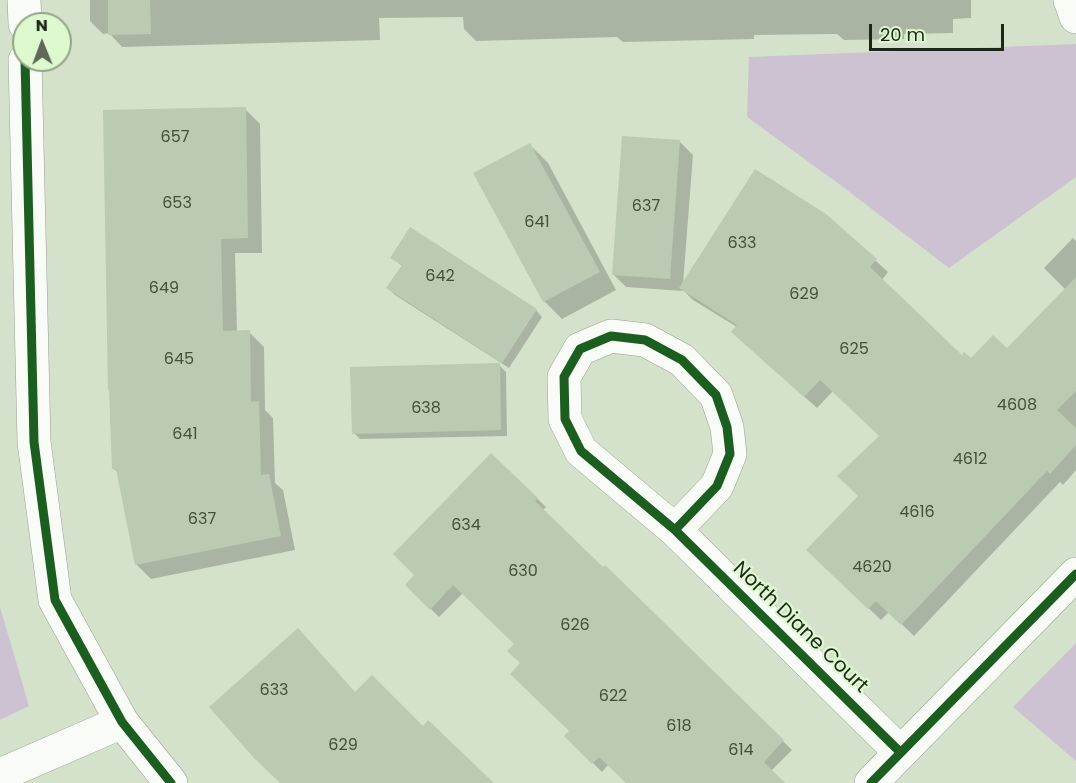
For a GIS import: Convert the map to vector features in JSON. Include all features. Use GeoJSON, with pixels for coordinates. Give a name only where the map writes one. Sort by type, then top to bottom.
{"type":"FeatureCollection","features":[{"type":"Feature","properties":{"kind":"street"},"geometry":{"type":"LineString","coordinates":[[1070,0],[1076,17]]}},
{"type":"Feature","properties":{"kind":"street"},"geometry":{"type":"LineString","coordinates":[[25,72],[34,442],[55,600],[122,722],[171,783]]}},
{"type":"Feature","properties":{"kind":"street","name":"North Diane Court"},"geometry":{"type":"LineString","coordinates":[[675,530],[717,486],[730,454],[727,427],[716,395],[682,360],[645,340],[612,336],[580,350],[564,377],[565,419],[581,451],[675,530],[900,752]]}},
{"type":"Feature","properties":{"kind":"street"},"geometry":{"type":"LineString","coordinates":[[871,783],[1076,574]]}},
{"type":"Feature","properties":{"kind":"street"},"geometry":{"type":"LineString","coordinates":[[0,774],[122,722]]}},
{"type":"Feature","properties":{"kind":"shaded area"},"geometry":{"type":"Polygon","coordinates":[[[1076,44],[1076,177],[949,268],[747,117],[749,57],[1076,44]]]}},
{"type":"Feature","properties":{"kind":"shaded area"},"geometry":{"type":"Polygon","coordinates":[[[0,607],[29,706],[0,720],[0,607]]]}},
{"type":"Feature","properties":{"kind":"shaded area"},"geometry":{"type":"Polygon","coordinates":[[[1076,643],[1076,761],[1013,707],[1076,643]]]}},
{"type":"Feature","properties":{"kind":"building"},"geometry":{"type":"Polygon","coordinates":[[[108,0],[150,0],[151,34],[108,35],[108,0]]]}},
{"type":"Feature","properties":{"kind":"building"},"geometry":{"type":"Polygon","coordinates":[[[246,107],[248,238],[221,239],[223,331],[250,330],[251,402],[259,401],[261,475],[269,474],[281,536],[135,565],[116,469],[112,469],[108,390],[103,110],[246,107]]]}},
{"type":"Feature","properties":{"kind":"building"},"geometry":{"type":"Polygon","coordinates":[[[622,136],[680,140],[670,279],[612,275],[622,136]]]}},
{"type":"Feature","properties":{"kind":"building"},"geometry":{"type":"Polygon","coordinates":[[[530,143],[600,272],[543,302],[473,173],[530,143]]]}},
{"type":"Feature","properties":{"kind":"building"},"geometry":{"type":"Polygon","coordinates":[[[755,169],[826,214],[877,259],[870,267],[962,355],[964,352],[971,358],[993,335],[1007,348],[1076,277],[1076,391],[1057,410],[1076,428],[1076,445],[1050,474],[1047,471],[901,625],[876,601],[868,609],[806,550],[858,496],[837,476],[879,436],[820,380],[804,397],[731,332],[737,325],[679,288],[755,169]]]}},
{"type":"Feature","properties":{"kind":"building"},"geometry":{"type":"Polygon","coordinates":[[[410,227],[537,309],[502,363],[386,288],[402,265],[390,258],[410,227]]]}},
{"type":"Feature","properties":{"kind":"building"},"geometry":{"type":"Polygon","coordinates":[[[500,363],[501,430],[352,434],[350,367],[500,363]]]}},
{"type":"Feature","properties":{"kind":"building"},"geometry":{"type":"Polygon","coordinates":[[[491,453],[538,498],[535,501],[603,567],[605,565],[784,740],[764,762],[785,783],[626,783],[599,757],[592,764],[564,736],[569,731],[510,674],[520,663],[507,651],[514,644],[453,585],[430,610],[405,585],[414,575],[393,554],[491,453]]]}},
{"type":"Feature","properties":{"kind":"building"},"geometry":{"type":"Polygon","coordinates":[[[298,628],[355,692],[372,675],[423,726],[428,720],[494,783],[280,783],[254,758],[209,707],[298,628]]]}},
{"type":"Feature","properties":{"kind":"cycle path"},"geometry":{"type":"LineString","coordinates":[[25,72],[34,442],[55,600],[122,722],[171,783]]}},
{"type":"Feature","properties":{"kind":"cycle path"},"geometry":{"type":"LineString","coordinates":[[675,530],[717,486],[730,454],[727,427],[716,395],[682,360],[645,340],[611,336],[580,349],[564,377],[565,419],[581,451],[675,530],[900,752]]}},
{"type":"Feature","properties":{"kind":"cycle path"},"geometry":{"type":"LineString","coordinates":[[871,783],[1076,574]]}}]}
